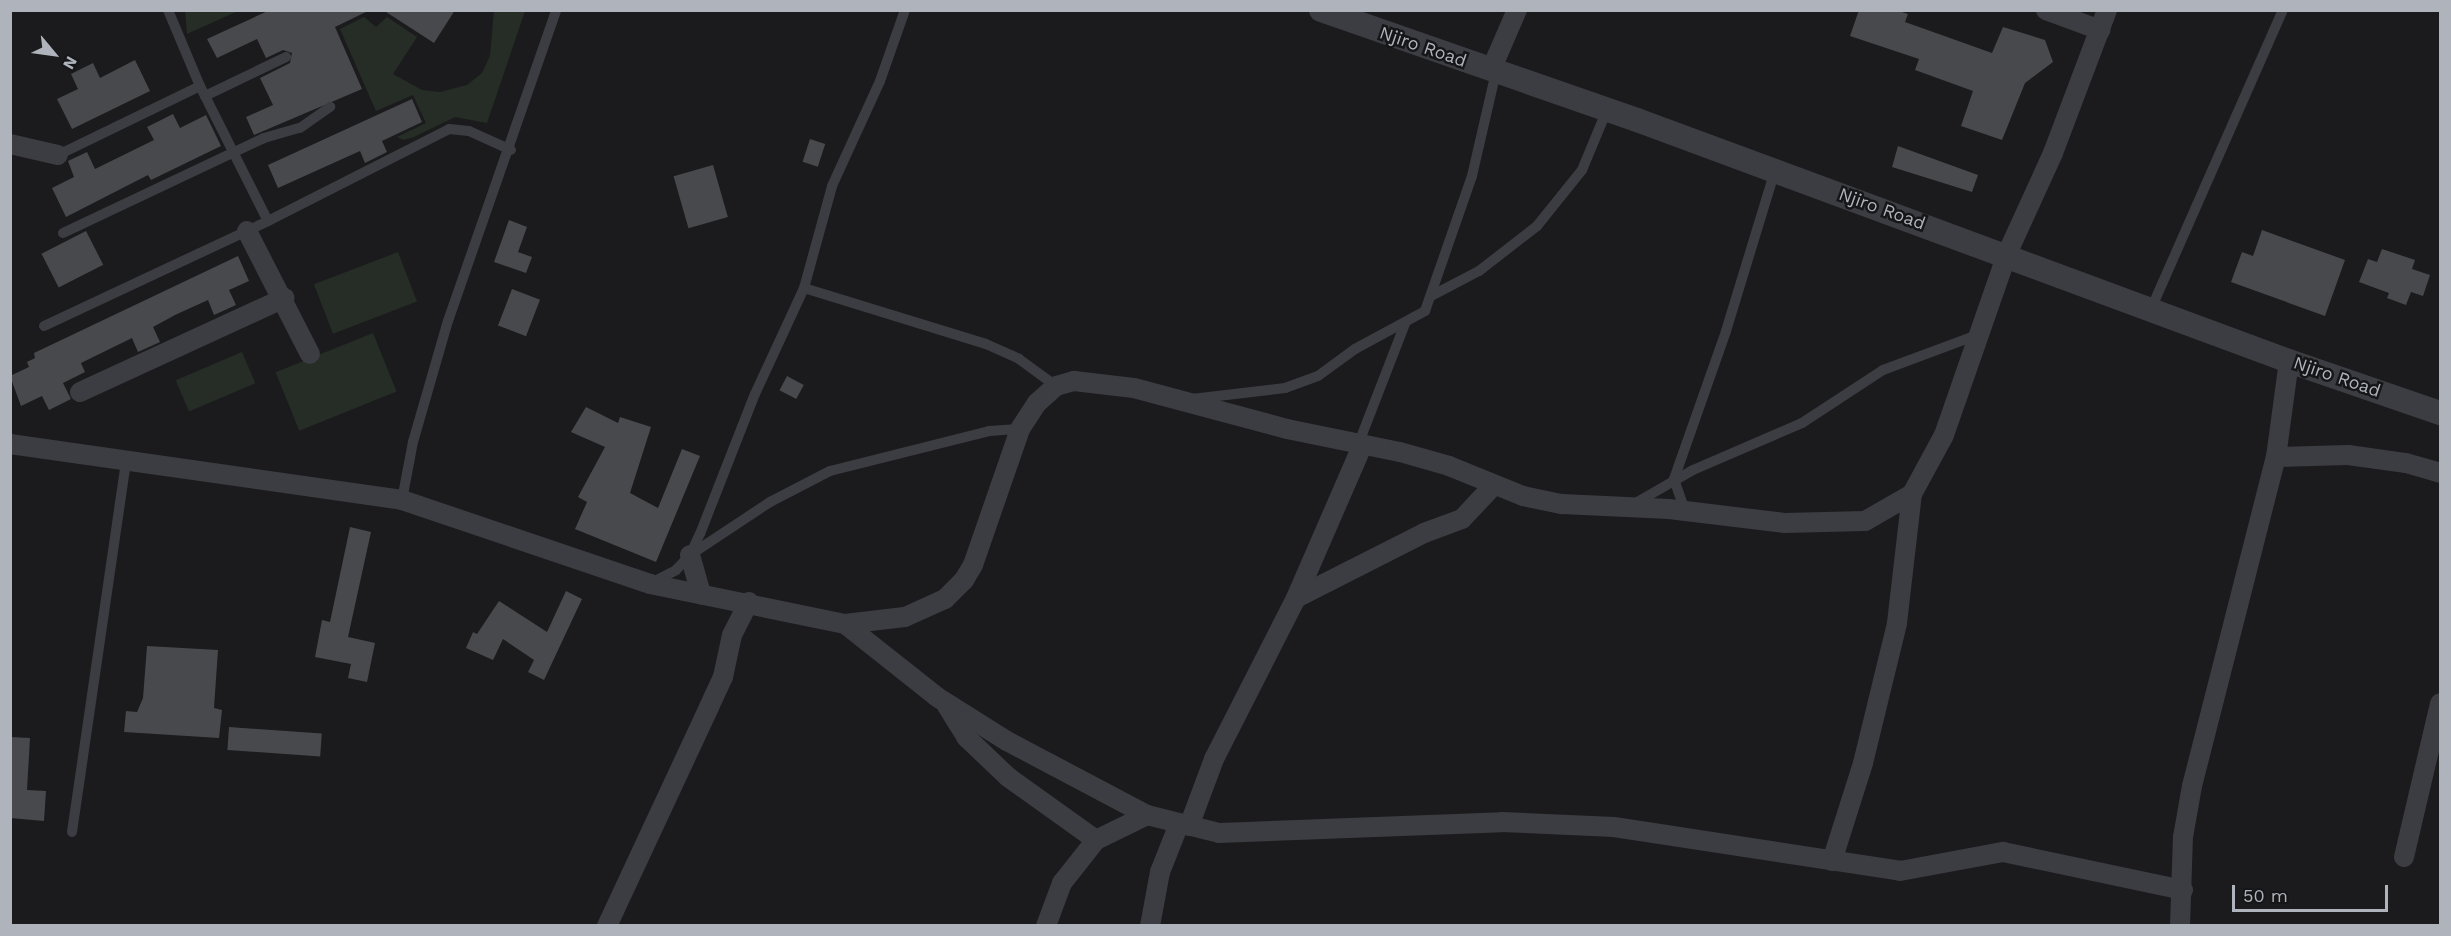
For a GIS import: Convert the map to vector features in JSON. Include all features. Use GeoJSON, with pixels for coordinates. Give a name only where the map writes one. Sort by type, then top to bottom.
{"type":"FeatureCollection","features":[{"type":"Feature","properties":{"kind":"street","name":"Njiro Road"},"geometry":{"type":"LineString","coordinates":[[1321,10],[2007,254],[2289,361],[2440,413]]}},
{"type":"Feature","properties":{"kind":"street"},"geometry":{"type":"LineString","coordinates":[[1493,71],[1517,10]]}},
{"type":"Feature","properties":{"kind":"street"},"geometry":{"type":"LineString","coordinates":[[2046,10],[2100,30]]}},
{"type":"Feature","properties":{"kind":"street"},"geometry":{"type":"LineString","coordinates":[[1832,861],[1863,763],[1897,623],[1912,494],[1944,435],[2007,254],[2054,153],[2107,10]]}},
{"type":"Feature","properties":{"kind":"street"},"geometry":{"type":"LineString","coordinates":[[10,144],[57,155]]}},
{"type":"Feature","properties":{"kind":"street"},"geometry":{"type":"LineString","coordinates":[[247,231],[284,298],[310,354]]}},
{"type":"Feature","properties":{"kind":"street"},"geometry":{"type":"LineString","coordinates":[[80,392],[284,298]]}},
{"type":"Feature","properties":{"kind":"street"},"geometry":{"type":"LineString","coordinates":[[2180,926],[2183,837],[2192,786],[2276,457],[2289,361]]}},
{"type":"Feature","properties":{"kind":"street"},"geometry":{"type":"LineString","coordinates":[[10,444],[126,464],[402,500],[650,584],[749,602],[844,624],[905,617],[945,598],[964,580],[973,565],[1020,429],[1037,403],[1056,386],[1097,382],[1180,400],[1449,466],[1494,486],[1562,504],[1631,506],[1785,523],[1847,524],[1880,516],[1912,494]]}},
{"type":"Feature","properties":{"kind":"street"},"geometry":{"type":"LineString","coordinates":[[1150,926],[1160,873],[1214,759],[1296,598],[1360,445]]}},
{"type":"Feature","properties":{"kind":"street"},"geometry":{"type":"LineString","coordinates":[[2276,457],[2348,455],[2406,463],[2440,472]]}},
{"type":"Feature","properties":{"kind":"street"},"geometry":{"type":"LineString","coordinates":[[1296,598],[1415,537],[1462,519],[1494,486]]}},
{"type":"Feature","properties":{"kind":"street"},"geometry":{"type":"LineString","coordinates":[[690,555],[701,594]]}},
{"type":"Feature","properties":{"kind":"street"},"geometry":{"type":"LineString","coordinates":[[607,926],[710,707],[723,677],[732,635],[749,602]]}},
{"type":"Feature","properties":{"kind":"street"},"geometry":{"type":"LineString","coordinates":[[844,624],[944,701],[1007,741],[1147,815],[1219,833],[1502,822],[1614,827],[1900,871],[2003,852],[2183,890]]}},
{"type":"Feature","properties":{"kind":"street"},"geometry":{"type":"LineString","coordinates":[[944,701],[966,737],[1008,777],[1096,840]]}},
{"type":"Feature","properties":{"kind":"street"},"geometry":{"type":"LineString","coordinates":[[2404,857],[2440,703]]}},
{"type":"Feature","properties":{"kind":"street"},"geometry":{"type":"LineString","coordinates":[[1046,926],[1062,883],[1096,840],[1147,815]]}},
{"type":"Feature","properties":{"kind":"lane"},"geometry":{"type":"LineString","coordinates":[[168,10],[203,91],[268,221]]}},
{"type":"Feature","properties":{"kind":"lane"},"geometry":{"type":"LineString","coordinates":[[402,500],[413,442],[448,321],[511,150],[556,10]]}},
{"type":"Feature","properties":{"kind":"lane"},"geometry":{"type":"LineString","coordinates":[[690,555],[755,394],[804,288],[832,186],[880,81],[905,10]]}},
{"type":"Feature","properties":{"kind":"lane"},"geometry":{"type":"LineString","coordinates":[[2151,309],[2283,10]]}},
{"type":"Feature","properties":{"kind":"lane"},"geometry":{"type":"LineString","coordinates":[[57,155],[286,57]]}},
{"type":"Feature","properties":{"kind":"lane"},"geometry":{"type":"LineString","coordinates":[[1180,400],[1285,388],[1318,376],[1355,349],[1405,324],[1425,311],[1433,295],[1472,176],[1493,71]]}},
{"type":"Feature","properties":{"kind":"lane"},"geometry":{"type":"LineString","coordinates":[[63,233],[264,138],[300,128],[330,107]]}},
{"type":"Feature","properties":{"kind":"lane"},"geometry":{"type":"LineString","coordinates":[[1433,295],[1479,272],[1538,226],[1582,170],[1607,110]]}},
{"type":"Feature","properties":{"kind":"lane"},"geometry":{"type":"LineString","coordinates":[[44,326],[268,221],[449,129],[469,131],[511,150]]}},
{"type":"Feature","properties":{"kind":"lane"},"geometry":{"type":"LineString","coordinates":[[1685,511],[1674,479],[1726,332],[1775,171]]}},
{"type":"Feature","properties":{"kind":"lane"},"geometry":{"type":"LineString","coordinates":[[804,288],[986,344],[1019,359],[1056,386]]}},
{"type":"Feature","properties":{"kind":"lane"},"geometry":{"type":"LineString","coordinates":[[1360,445],[1405,324]]}},
{"type":"Feature","properties":{"kind":"lane"},"geometry":{"type":"LineString","coordinates":[[1631,506],[1674,479],[1802,423],[1883,370],[1977,335]]}},
{"type":"Feature","properties":{"kind":"lane"},"geometry":{"type":"LineString","coordinates":[[650,584],[676,570],[690,555],[770,502],[830,471],[989,431],[1020,429]]}},
{"type":"Feature","properties":{"kind":"lane"},"geometry":{"type":"LineString","coordinates":[[72,832],[126,464]]}},
{"type":"Feature","properties":{"kind":"shaded area"},"geometry":{"type":"Polygon","coordinates":[[[185,10],[238,10],[238,11],[187,34],[185,10]]]}},
{"type":"Feature","properties":{"kind":"shaded area"},"geometry":{"type":"Polygon","coordinates":[[[494,10],[525,11],[487,123],[455,117],[414,137],[403,140],[397,137],[426,123],[413,95],[376,111],[340,29],[364,17],[376,27],[387,17],[417,37],[393,74],[422,90],[440,92],[467,85],[482,73],[490,56],[494,10]]]}},
{"type":"Feature","properties":{"kind":"shaded area"},"geometry":{"type":"Polygon","coordinates":[[[398,252],[417,301],[333,334],[314,284],[398,252]]]}},
{"type":"Feature","properties":{"kind":"shaded area"},"geometry":{"type":"Polygon","coordinates":[[[373,333],[397,391],[299,431],[276,372],[373,333]]]}},
{"type":"Feature","properties":{"kind":"shaded area"},"geometry":{"type":"Polygon","coordinates":[[[242,352],[255,383],[189,411],[176,380],[242,352]]]}},
{"type":"Feature","properties":{"kind":"building"},"geometry":{"type":"Polygon","coordinates":[[[270,10],[370,10],[335,27],[362,89],[254,135],[246,117],[273,105],[260,78],[290,63],[292,53],[283,50],[266,58],[257,39],[217,58],[207,39],[270,10]]]}},
{"type":"Feature","properties":{"kind":"building"},"geometry":{"type":"Polygon","coordinates":[[[383,10],[455,10],[434,43],[383,10]]]}},
{"type":"Feature","properties":{"kind":"building"},"geometry":{"type":"Polygon","coordinates":[[[1859,10],[1896,10],[1908,14],[1905,22],[1992,53],[2003,27],[2045,40],[2053,62],[2025,83],[2002,140],[1961,126],[1973,91],[1915,70],[1919,59],[1850,36],[1859,10]]]}},
{"type":"Feature","properties":{"kind":"building"},"geometry":{"type":"Polygon","coordinates":[[[135,60],[150,91],[72,129],[57,99],[78,89],[71,74],[93,63],[100,78],[135,60]]]}},
{"type":"Feature","properties":{"kind":"building"},"geometry":{"type":"Polygon","coordinates":[[[412,99],[422,122],[382,141],[387,152],[365,163],[360,151],[278,188],[268,165],[412,99]]]}},
{"type":"Feature","properties":{"kind":"building"},"geometry":{"type":"Polygon","coordinates":[[[173,114],[180,128],[206,115],[221,146],[151,180],[148,175],[66,217],[52,188],[74,177],[68,161],[87,152],[95,169],[154,140],[147,127],[173,114]]]}},
{"type":"Feature","properties":{"kind":"building"},"geometry":{"type":"Polygon","coordinates":[[[810,139],[825,144],[818,167],[803,162],[810,139]]]}},
{"type":"Feature","properties":{"kind":"building"},"geometry":{"type":"Polygon","coordinates":[[[1898,146],[1978,175],[1972,192],[1892,167],[1898,146]]]}},
{"type":"Feature","properties":{"kind":"building"},"geometry":{"type":"Polygon","coordinates":[[[713,165],[728,217],[688,228],[674,176],[713,165]]]}},
{"type":"Feature","properties":{"kind":"building"},"geometry":{"type":"Polygon","coordinates":[[[509,220],[527,227],[518,252],[532,257],[526,273],[494,262],[509,220]]]}},
{"type":"Feature","properties":{"kind":"building"},"geometry":{"type":"Polygon","coordinates":[[[2262,230],[2345,260],[2325,316],[2231,282],[2242,252],[2253,256],[2262,230]]]}},
{"type":"Feature","properties":{"kind":"building"},"geometry":{"type":"Polygon","coordinates":[[[86,231],[103,265],[59,288],[41,254],[86,231]]]}},
{"type":"Feature","properties":{"kind":"building"},"geometry":{"type":"Polygon","coordinates":[[[2382,249],[2415,260],[2412,269],[2430,275],[2423,296],[2411,292],[2406,305],[2387,298],[2389,293],[2359,282],[2368,259],[2377,262],[2382,249]]]}},
{"type":"Feature","properties":{"kind":"building"},"geometry":{"type":"Polygon","coordinates":[[[238,256],[249,281],[229,290],[236,305],[214,315],[208,300],[175,315],[153,327],[160,342],[138,352],[132,338],[81,363],[85,372],[63,383],[71,399],[49,410],[42,396],[21,406],[10,376],[29,367],[27,362],[35,358],[34,353],[238,256]]]}},
{"type":"Feature","properties":{"kind":"building"},"geometry":{"type":"Polygon","coordinates":[[[512,289],[540,300],[526,336],[498,325],[512,289]]]}},
{"type":"Feature","properties":{"kind":"building"},"geometry":{"type":"Polygon","coordinates":[[[787,376],[804,385],[796,399],[779,390],[787,376]]]}},
{"type":"Feature","properties":{"kind":"building"},"geometry":{"type":"Polygon","coordinates":[[[586,407],[618,423],[620,417],[651,427],[630,493],[658,508],[682,449],[700,456],[656,562],[575,529],[587,502],[578,497],[605,447],[571,432],[586,407]]]}},
{"type":"Feature","properties":{"kind":"building"},"geometry":{"type":"Polygon","coordinates":[[[350,527],[371,532],[348,637],[375,643],[367,682],[348,678],[351,664],[315,657],[322,620],[330,622],[350,527]]]}},
{"type":"Feature","properties":{"kind":"building"},"geometry":{"type":"Polygon","coordinates":[[[566,591],[582,599],[544,680],[528,672],[534,660],[503,639],[493,660],[466,648],[473,632],[477,634],[499,601],[547,632],[566,591]]]}},
{"type":"Feature","properties":{"kind":"building"},"geometry":{"type":"Polygon","coordinates":[[[147,646],[218,650],[214,708],[222,710],[219,738],[124,732],[126,711],[137,712],[143,698],[147,646]]]}},
{"type":"Feature","properties":{"kind":"building"},"geometry":{"type":"Polygon","coordinates":[[[229,727],[322,733],[320,756],[227,750],[229,727]]]}},
{"type":"Feature","properties":{"kind":"building"},"geometry":{"type":"Polygon","coordinates":[[[10,737],[30,738],[27,790],[46,791],[44,821],[10,818],[10,737]]]}}]}
